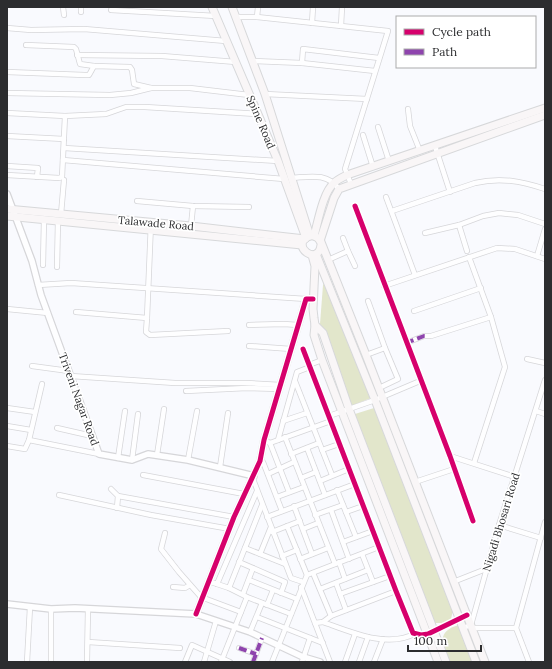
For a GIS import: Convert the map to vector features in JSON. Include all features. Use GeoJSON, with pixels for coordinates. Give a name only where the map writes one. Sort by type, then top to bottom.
{"type":"FeatureCollection","features":[{"type":"Feature","properties":{"kind":"main road","name":"Spine Road"},"geometry":{"type":"LineString","coordinates":[[212,7],[278,162],[288,178]]}},
{"type":"Feature","properties":{"kind":"main road","name":"Spine Road"},"geometry":{"type":"LineString","coordinates":[[232,7],[265,94],[298,210],[311,240],[328,260],[379,388],[453,582],[463,617]]}},
{"type":"Feature","properties":{"kind":"main road"},"geometry":{"type":"LineString","coordinates":[[311,240],[320,251],[314,254],[306,253],[328,190],[334,182],[347,175],[420,151],[436,150],[466,134],[545,108]]}},
{"type":"Feature","properties":{"kind":"main road"},"geometry":{"type":"LineString","coordinates":[[311,240],[339,189],[436,150],[545,115]]}},
{"type":"Feature","properties":{"kind":"main road","name":"Talawade Road"},"geometry":{"type":"LineString","coordinates":[[12,212],[44,219],[59,217]]}},
{"type":"Feature","properties":{"kind":"main road","name":"Talawade Road"},"geometry":{"type":"LineString","coordinates":[[7,216],[12,212],[311,240]]}},
{"type":"Feature","properties":{"kind":"main road","name":"Talawade Road"},"geometry":{"type":"LineString","coordinates":[[150,226],[191,226],[311,240]]}},
{"type":"Feature","properties":{"kind":"main road"},"geometry":{"type":"LineString","coordinates":[[314,254],[315,266],[310,299],[315,325],[314,335],[322,360],[341,412],[431,633],[446,662]]}},
{"type":"Feature","properties":{"kind":"main road"},"geometry":{"type":"LineString","coordinates":[[314,254],[463,617],[485,662]]}},
{"type":"Feature","properties":{"kind":"main road"},"geometry":{"type":"LineString","coordinates":[[315,325],[323,333],[349,409],[431,633],[438,662]]}},
{"type":"Feature","properties":{"kind":"main road"},"geometry":{"type":"LineString","coordinates":[[469,627],[476,662]]}},
{"type":"Feature","properties":{"kind":"street"},"geometry":{"type":"LineString","coordinates":[[63,7],[64,15]]}},
{"type":"Feature","properties":{"kind":"street"},"geometry":{"type":"LineString","coordinates":[[257,18],[258,7]]}},
{"type":"Feature","properties":{"kind":"street"},"geometry":{"type":"LineString","coordinates":[[312,23],[313,7]]}},
{"type":"Feature","properties":{"kind":"street"},"geometry":{"type":"LineString","coordinates":[[341,26],[342,7]]}},
{"type":"Feature","properties":{"kind":"street"},"geometry":{"type":"LineString","coordinates":[[111,10],[216,16]]}},
{"type":"Feature","properties":{"kind":"street"},"geometry":{"type":"LineString","coordinates":[[236,17],[388,30],[346,169],[351,184]]}},
{"type":"Feature","properties":{"kind":"street"},"geometry":{"type":"LineString","coordinates":[[7,28],[31,30],[84,29],[226,41]]}},
{"type":"Feature","properties":{"kind":"street"},"geometry":{"type":"LineString","coordinates":[[26,45],[74,47],[76,49],[80,64],[130,67],[132,70],[134,84],[151,88],[190,88],[249,95]]}},
{"type":"Feature","properties":{"kind":"street"},"geometry":{"type":"LineString","coordinates":[[302,64],[303,49],[379,58]]}},
{"type":"Feature","properties":{"kind":"street"},"geometry":{"type":"LineString","coordinates":[[77,55],[162,56],[236,62]]}},
{"type":"Feature","properties":{"kind":"street"},"geometry":{"type":"LineString","coordinates":[[253,61],[375,70]]}},
{"type":"Feature","properties":{"kind":"street"},"geometry":{"type":"LineString","coordinates":[[7,72],[85,75],[88,74],[94,66]]}},
{"type":"Feature","properties":{"kind":"street"},"geometry":{"type":"LineString","coordinates":[[7,93],[110,95],[131,93],[151,88]]}},
{"type":"Feature","properties":{"kind":"street"},"geometry":{"type":"LineString","coordinates":[[265,94],[366,99]]}},
{"type":"Feature","properties":{"kind":"street"},"geometry":{"type":"LineString","coordinates":[[7,113],[65,116],[106,114],[126,107],[145,107],[258,114]]}},
{"type":"Feature","properties":{"kind":"street"},"geometry":{"type":"LineString","coordinates":[[408,109],[410,126],[420,151]]}},
{"type":"Feature","properties":{"kind":"street"},"geometry":{"type":"LineString","coordinates":[[7,175],[62,177],[65,116]]}},
{"type":"Feature","properties":{"kind":"street"},"geometry":{"type":"LineString","coordinates":[[378,127],[389,161]]}},
{"type":"Feature","properties":{"kind":"street"},"geometry":{"type":"LineString","coordinates":[[363,135],[373,166]]}},
{"type":"Feature","properties":{"kind":"street"},"geometry":{"type":"LineString","coordinates":[[7,136],[64,139]]}},
{"type":"Feature","properties":{"kind":"street"},"geometry":{"type":"LineString","coordinates":[[64,148],[278,162]]}},
{"type":"Feature","properties":{"kind":"street"},"geometry":{"type":"LineString","coordinates":[[436,150],[450,192]]}},
{"type":"Feature","properties":{"kind":"street"},"geometry":{"type":"LineString","coordinates":[[63,160],[288,178],[323,177],[334,182],[339,189]]}},
{"type":"Feature","properties":{"kind":"street"},"geometry":{"type":"LineString","coordinates":[[7,166],[38,168],[37,177]]}},
{"type":"Feature","properties":{"kind":"street"},"geometry":{"type":"LineString","coordinates":[[57,267],[59,217],[64,180]]}},
{"type":"Feature","properties":{"kind":"street"},"geometry":{"type":"LineString","coordinates":[[392,211],[488,180],[526,183],[545,189]]}},
{"type":"Feature","properties":{"kind":"street","name":"Triveni Nagar Road"},"geometry":{"type":"LineString","coordinates":[[7,194],[12,212],[99,454],[132,460],[148,454],[157,455],[220,467],[253,478]]}},
{"type":"Feature","properties":{"kind":"street"},"geometry":{"type":"LineString","coordinates":[[386,197],[415,275]]}},
{"type":"Feature","properties":{"kind":"street"},"geometry":{"type":"LineString","coordinates":[[137,201],[193,206],[248,207]]}},
{"type":"Feature","properties":{"kind":"street"},"geometry":{"type":"LineString","coordinates":[[191,226],[193,206]]}},
{"type":"Feature","properties":{"kind":"street"},"geometry":{"type":"LineString","coordinates":[[355,206],[420,381],[450,456],[472,521]]}},
{"type":"Feature","properties":{"kind":"street"},"geometry":{"type":"LineString","coordinates":[[425,234],[459,225],[483,216],[499,213],[518,215],[545,224]]}},
{"type":"Feature","properties":{"kind":"street"},"geometry":{"type":"LineString","coordinates":[[43,264],[44,219]]}},
{"type":"Feature","properties":{"kind":"street"},"geometry":{"type":"LineString","coordinates":[[459,225],[467,251]]}},
{"type":"Feature","properties":{"kind":"street"},"geometry":{"type":"LineString","coordinates":[[150,226],[146,332],[150,335],[228,331]]}},
{"type":"Feature","properties":{"kind":"street"},"geometry":{"type":"LineString","coordinates":[[537,256],[545,229]]}},
{"type":"Feature","properties":{"kind":"street"},"geometry":{"type":"LineString","coordinates":[[343,238],[355,266]]}},
{"type":"Feature","properties":{"kind":"street"},"geometry":{"type":"LineString","coordinates":[[384,286],[490,249],[505,248],[545,259]]}},
{"type":"Feature","properties":{"kind":"street"},"geometry":{"type":"LineString","coordinates":[[328,260],[348,251]]}},
{"type":"Feature","properties":{"kind":"street"},"geometry":{"type":"LineString","coordinates":[[469,257],[491,317],[506,367],[474,463]]}},
{"type":"Feature","properties":{"kind":"street"},"geometry":{"type":"LineString","coordinates":[[38,285],[71,283],[310,299],[298,325],[264,440],[260,461],[234,517],[201,597],[196,614]]}},
{"type":"Feature","properties":{"kind":"street"},"geometry":{"type":"LineString","coordinates":[[414,311],[481,288]]}},
{"type":"Feature","properties":{"kind":"street"},"geometry":{"type":"LineString","coordinates":[[368,301],[398,379],[379,388]]}},
{"type":"Feature","properties":{"kind":"street"},"geometry":{"type":"LineString","coordinates":[[7,310],[48,313]]}},
{"type":"Feature","properties":{"kind":"street"},"geometry":{"type":"LineString","coordinates":[[76,312],[147,318]]}},
{"type":"Feature","properties":{"kind":"street"},"geometry":{"type":"LineString","coordinates":[[406,343],[424,336],[432,336],[491,317]]}},
{"type":"Feature","properties":{"kind":"street"},"geometry":{"type":"LineString","coordinates":[[249,325],[298,325]]}},
{"type":"Feature","properties":{"kind":"street"},"geometry":{"type":"LineString","coordinates":[[249,346],[291,349]]}},
{"type":"Feature","properties":{"kind":"street"},"geometry":{"type":"LineString","coordinates":[[366,355],[385,348]]}},
{"type":"Feature","properties":{"kind":"street"},"geometry":{"type":"LineString","coordinates":[[303,349],[413,632],[421,635],[431,633],[463,617]]}},
{"type":"Feature","properties":{"kind":"street"},"geometry":{"type":"LineString","coordinates":[[528,359],[545,363]]}},
{"type":"Feature","properties":{"kind":"street"},"geometry":{"type":"LineString","coordinates":[[278,440],[297,372],[322,360]]}},
{"type":"Feature","properties":{"kind":"street"},"geometry":{"type":"LineString","coordinates":[[32,366],[70,373],[176,383],[246,383],[280,387]]}},
{"type":"Feature","properties":{"kind":"street","name":"Nigadi Bhosari Road"},"geometry":{"type":"LineString","coordinates":[[469,627],[499,525],[545,380]]}},
{"type":"Feature","properties":{"kind":"street"},"geometry":{"type":"LineString","coordinates":[[295,381],[332,476]]}},
{"type":"Feature","properties":{"kind":"street"},"geometry":{"type":"LineString","coordinates":[[329,416],[375,400],[420,381]]}},
{"type":"Feature","properties":{"kind":"street"},"geometry":{"type":"LineString","coordinates":[[7,446],[25,449],[29,440],[42,384]]}},
{"type":"Feature","properties":{"kind":"street"},"geometry":{"type":"LineString","coordinates":[[186,391],[280,387]]}},
{"type":"Feature","properties":{"kind":"street"},"geometry":{"type":"LineString","coordinates":[[7,408],[35,412]]}},
{"type":"Feature","properties":{"kind":"street"},"geometry":{"type":"LineString","coordinates":[[157,455],[164,409]]}},
{"type":"Feature","properties":{"kind":"street"},"geometry":{"type":"LineString","coordinates":[[118,458],[125,411]]}},
{"type":"Feature","properties":{"kind":"street"},"geometry":{"type":"LineString","coordinates":[[188,460],[197,411]]}},
{"type":"Feature","properties":{"kind":"street"},"geometry":{"type":"LineString","coordinates":[[536,411],[545,414]]}},
{"type":"Feature","properties":{"kind":"street"},"geometry":{"type":"LineString","coordinates":[[220,467],[228,413]]}},
{"type":"Feature","properties":{"kind":"street"},"geometry":{"type":"LineString","coordinates":[[283,421],[307,413]]}},
{"type":"Feature","properties":{"kind":"street"},"geometry":{"type":"LineString","coordinates":[[132,460],[138,414]]}},
{"type":"Feature","properties":{"kind":"street"},"geometry":{"type":"LineString","coordinates":[[270,443],[331,421]]}},
{"type":"Feature","properties":{"kind":"street"},"geometry":{"type":"LineString","coordinates":[[7,426],[31,430]]}},
{"type":"Feature","properties":{"kind":"street"},"geometry":{"type":"LineString","coordinates":[[57,428],[92,436]]}},
{"type":"Feature","properties":{"kind":"street"},"geometry":{"type":"LineString","coordinates":[[285,437],[328,548],[346,579]]}},
{"type":"Feature","properties":{"kind":"street"},"geometry":{"type":"LineString","coordinates":[[29,440],[99,454]]}},
{"type":"Feature","properties":{"kind":"street"},"geometry":{"type":"LineString","coordinates":[[264,440],[270,443],[289,492]]}},
{"type":"Feature","properties":{"kind":"street"},"geometry":{"type":"LineString","coordinates":[[291,454],[319,443]]}},
{"type":"Feature","properties":{"kind":"street"},"geometry":{"type":"LineString","coordinates":[[322,450],[339,444]]}},
{"type":"Feature","properties":{"kind":"street"},"geometry":{"type":"LineString","coordinates":[[306,448],[325,495]]}},
{"type":"Feature","properties":{"kind":"street"},"geometry":{"type":"LineString","coordinates":[[450,456],[515,477]]}},
{"type":"Feature","properties":{"kind":"street"},"geometry":{"type":"LineString","coordinates":[[260,461],[263,462],[282,511]]}},
{"type":"Feature","properties":{"kind":"street"},"geometry":{"type":"LineString","coordinates":[[268,474],[294,462]]}},
{"type":"Feature","properties":{"kind":"street"},"geometry":{"type":"LineString","coordinates":[[320,481],[349,469]]}},
{"type":"Feature","properties":{"kind":"street"},"geometry":{"type":"LineString","coordinates":[[415,482],[454,469]]}},
{"type":"Feature","properties":{"kind":"street"},"geometry":{"type":"LineString","coordinates":[[301,478],[316,472]]}},
{"type":"Feature","properties":{"kind":"street"},"geometry":{"type":"LineString","coordinates":[[142,475],[244,494]]}},
{"type":"Feature","properties":{"kind":"street"},"geometry":{"type":"LineString","coordinates":[[253,478],[290,578],[302,584],[330,662]]}},
{"type":"Feature","properties":{"kind":"street"},"geometry":{"type":"LineString","coordinates":[[267,517],[355,484]]}},
{"type":"Feature","properties":{"kind":"street"},"geometry":{"type":"LineString","coordinates":[[277,497],[304,487]]}},
{"type":"Feature","properties":{"kind":"street"},"geometry":{"type":"LineString","coordinates":[[111,489],[118,496],[234,517]]}},
{"type":"Feature","properties":{"kind":"street"},"geometry":{"type":"LineString","coordinates":[[337,490],[356,537]]}},
{"type":"Feature","properties":{"kind":"street"},"geometry":{"type":"LineString","coordinates":[[217,584],[257,491]]}},
{"type":"Feature","properties":{"kind":"street"},"geometry":{"type":"LineString","coordinates":[[60,495],[117,508],[230,528]]}},
{"type":"Feature","properties":{"kind":"street"},"geometry":{"type":"LineString","coordinates":[[117,508],[118,496]]}},
{"type":"Feature","properties":{"kind":"street"},"geometry":{"type":"LineString","coordinates":[[228,588],[262,504]]}},
{"type":"Feature","properties":{"kind":"street"},"geometry":{"type":"LineString","coordinates":[[315,515],[343,505]]}},
{"type":"Feature","properties":{"kind":"street"},"geometry":{"type":"LineString","coordinates":[[294,506],[312,554]]}},
{"type":"Feature","properties":{"kind":"street"},"geometry":{"type":"LineString","coordinates":[[346,512],[363,506]]}},
{"type":"Feature","properties":{"kind":"street"},"geometry":{"type":"LineString","coordinates":[[331,510],[349,559]]}},
{"type":"Feature","properties":{"kind":"street"},"geometry":{"type":"LineString","coordinates":[[260,554],[272,530],[300,521]]}},
{"type":"Feature","properties":{"kind":"street"},"geometry":{"type":"LineString","coordinates":[[529,662],[516,628],[545,522]]}},
{"type":"Feature","properties":{"kind":"street"},"geometry":{"type":"LineString","coordinates":[[303,529],[318,523]]}},
{"type":"Feature","properties":{"kind":"street"},"geometry":{"type":"LineString","coordinates":[[499,525],[541,538]]}},
{"type":"Feature","properties":{"kind":"street"},"geometry":{"type":"LineString","coordinates":[[287,526],[307,575]]}},
{"type":"Feature","properties":{"kind":"street"},"geometry":{"type":"LineString","coordinates":[[343,542],[373,531]]}},
{"type":"Feature","properties":{"kind":"street"},"geometry":{"type":"LineString","coordinates":[[165,533],[161,549],[201,597],[241,612]]}},
{"type":"Feature","properties":{"kind":"street"},"geometry":{"type":"LineString","coordinates":[[272,662],[302,584],[307,575],[379,547]]}},
{"type":"Feature","properties":{"kind":"street"},"geometry":{"type":"LineString","coordinates":[[245,548],[285,564]]}},
{"type":"Feature","properties":{"kind":"street"},"geometry":{"type":"LineString","coordinates":[[300,559],[328,548]]}},
{"type":"Feature","properties":{"kind":"street"},"geometry":{"type":"LineString","coordinates":[[282,556],[297,550]]}},
{"type":"Feature","properties":{"kind":"street"},"geometry":{"type":"LineString","coordinates":[[362,554],[373,582]]}},
{"type":"Feature","properties":{"kind":"street"},"geometry":{"type":"LineString","coordinates":[[239,562],[285,582],[281,593]]}},
{"type":"Feature","properties":{"kind":"street"},"geometry":{"type":"LineString","coordinates":[[221,660],[241,612],[248,580],[253,568]]}},
{"type":"Feature","properties":{"kind":"street"},"geometry":{"type":"LineString","coordinates":[[453,582],[486,569]]}},
{"type":"Feature","properties":{"kind":"street"},"geometry":{"type":"LineString","coordinates":[[320,589],[368,570]]}},
{"type":"Feature","properties":{"kind":"street"},"geometry":{"type":"LineString","coordinates":[[313,572],[331,616]]}},
{"type":"Feature","properties":{"kind":"street"},"geometry":{"type":"LineString","coordinates":[[340,594],[390,576]]}},
{"type":"Feature","properties":{"kind":"street"},"geometry":{"type":"LineString","coordinates":[[248,580],[297,599]]}},
{"type":"Feature","properties":{"kind":"street"},"geometry":{"type":"LineString","coordinates":[[208,581],[291,614]]}},
{"type":"Feature","properties":{"kind":"street"},"geometry":{"type":"LineString","coordinates":[[336,583],[346,610]]}},
{"type":"Feature","properties":{"kind":"street"},"geometry":{"type":"LineString","coordinates":[[173,587],[185,588],[190,585]]}},
{"type":"Feature","properties":{"kind":"street"},"geometry":{"type":"LineString","coordinates":[[250,632],[273,590]]}},
{"type":"Feature","properties":{"kind":"street"},"geometry":{"type":"LineString","coordinates":[[323,622],[331,616],[396,591]]}},
{"type":"Feature","properties":{"kind":"street"},"geometry":{"type":"LineString","coordinates":[[7,604],[51,609],[75,608],[196,614],[250,632],[279,645],[303,659],[320,662]]}},
{"type":"Feature","properties":{"kind":"street"},"geometry":{"type":"LineString","coordinates":[[27,662],[30,606]]}},
{"type":"Feature","properties":{"kind":"street"},"geometry":{"type":"LineString","coordinates":[[51,609],[51,662]]}},
{"type":"Feature","properties":{"kind":"street"},"geometry":{"type":"LineString","coordinates":[[87,661],[88,609]]}},
{"type":"Feature","properties":{"kind":"street"},"geometry":{"type":"LineString","coordinates":[[257,617],[323,643]]}},
{"type":"Feature","properties":{"kind":"street"},"geometry":{"type":"LineString","coordinates":[[204,662],[216,621]]}},
{"type":"Feature","properties":{"kind":"street"},"geometry":{"type":"LineString","coordinates":[[315,623],[323,622],[355,634],[383,639],[405,639],[416,633]]}},
{"type":"Feature","properties":{"kind":"street"},"geometry":{"type":"LineString","coordinates":[[469,627],[516,628]]}},
{"type":"Feature","properties":{"kind":"street"},"geometry":{"type":"LineString","coordinates":[[345,662],[355,634]]}},
{"type":"Feature","properties":{"kind":"street"},"geometry":{"type":"LineString","coordinates":[[359,662],[368,637]]}},
{"type":"Feature","properties":{"kind":"street"},"geometry":{"type":"LineString","coordinates":[[253,662],[262,638]]}},
{"type":"Feature","properties":{"kind":"street"},"geometry":{"type":"LineString","coordinates":[[303,659],[310,638]]}},
{"type":"Feature","properties":{"kind":"street"},"geometry":{"type":"LineString","coordinates":[[374,662],[383,639]]}},
{"type":"Feature","properties":{"kind":"street"},"geometry":{"type":"LineString","coordinates":[[88,642],[180,648]]}},
{"type":"Feature","properties":{"kind":"street"},"geometry":{"type":"LineString","coordinates":[[185,662],[192,645],[207,651],[221,660],[230,662]]}},
{"type":"Feature","properties":{"kind":"street"},"geometry":{"type":"LineString","coordinates":[[239,648],[256,654]]}},
{"type":"Feature","properties":{"kind":"green space"},"geometry":{"type":"Polygon","coordinates":[[[325,281],[371,398],[351,406],[320,324],[323,285],[325,281]]]}},
{"type":"Feature","properties":{"kind":"green space"},"geometry":{"type":"Polygon","coordinates":[[[374,408],[453,610],[451,619],[442,623],[435,623],[355,414],[374,408]]]}},
{"type":"Feature","properties":{"kind":"green space"},"geometry":{"type":"Polygon","coordinates":[[[459,625],[473,662],[448,662],[443,644],[444,635],[447,631],[459,625]]]}},
{"type":"Feature","properties":{"kind":"marked path"},"geometry":{"type":"LineString","coordinates":[[406,343],[427,336]]}},
{"type":"Feature","properties":{"kind":"marked path"},"geometry":{"type":"LineString","coordinates":[[253,662],[262,638]]}},
{"type":"Feature","properties":{"kind":"marked path"},"geometry":{"type":"LineString","coordinates":[[239,648],[256,654]]}},
{"type":"Feature","properties":{"kind":"cycle path"},"geometry":{"type":"LineString","coordinates":[[355,206],[450,456],[473,521]]}},
{"type":"Feature","properties":{"kind":"cycle path"},"geometry":{"type":"LineString","coordinates":[[196,614],[234,517],[260,461],[264,440],[306,299],[313,299]]}},
{"type":"Feature","properties":{"kind":"cycle path"},"geometry":{"type":"LineString","coordinates":[[303,349],[413,633],[421,635],[428,634],[467,615]]}}]}
